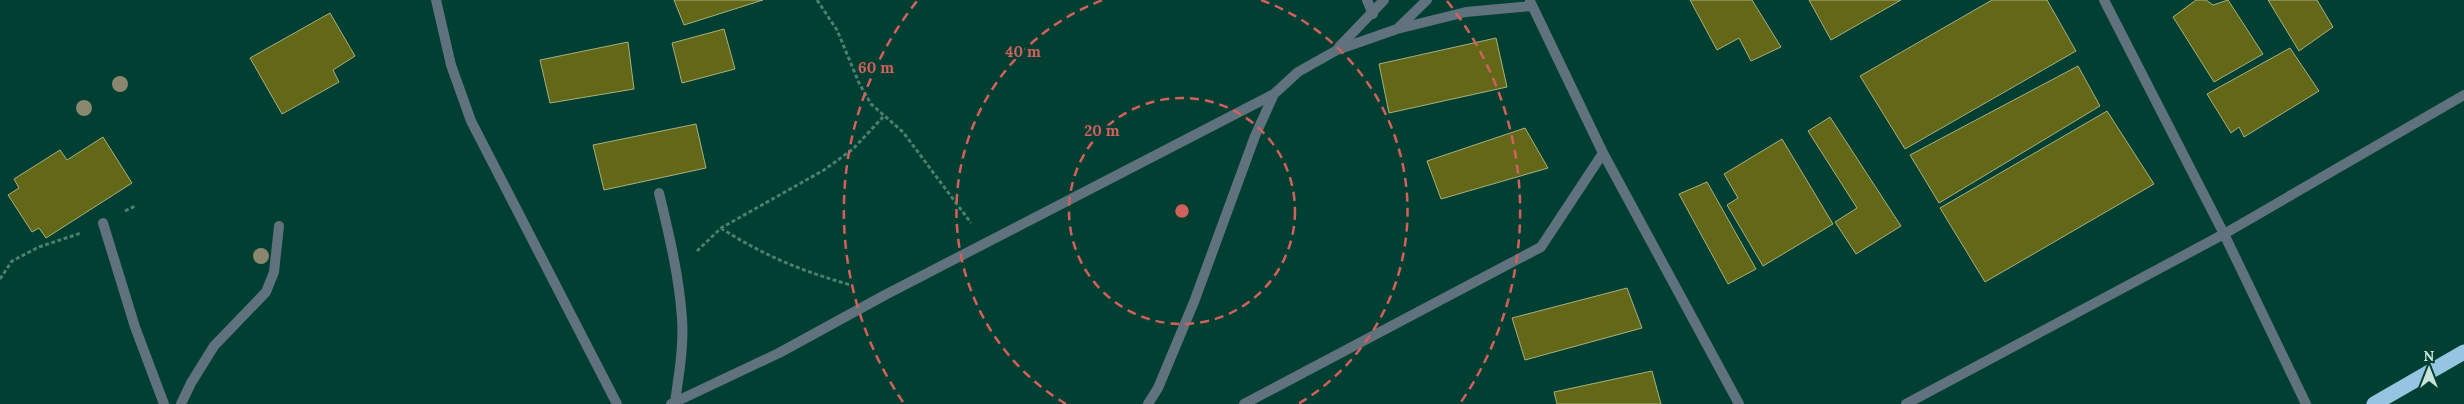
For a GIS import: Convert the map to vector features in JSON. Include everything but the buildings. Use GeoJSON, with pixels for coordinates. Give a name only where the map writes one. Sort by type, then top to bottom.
{"type":"FeatureCollection","features":[{"type":"Feature","properties":{"kind":"highway"},"geometry":{"type":"LineString","coordinates":[[2374,404],[2464,352]]}},
{"type":"Feature","properties":{"kind":"street"},"geometry":{"type":"LineString","coordinates":[[436,0],[451,65],[471,121],[617,404]]}},
{"type":"Feature","properties":{"kind":"street"},"geometry":{"type":"LineString","coordinates":[[1366,0],[1373,14]]}},
{"type":"Feature","properties":{"kind":"street"},"geometry":{"type":"LineString","coordinates":[[1337,50],[1373,14],[1384,0]]}},
{"type":"Feature","properties":{"kind":"street"},"geometry":{"type":"LineString","coordinates":[[1398,29],[1427,0]]}},
{"type":"Feature","properties":{"kind":"street"},"geometry":{"type":"LineString","coordinates":[[2104,0],[2224,234],[2306,404]]}},
{"type":"Feature","properties":{"kind":"street"},"geometry":{"type":"LineString","coordinates":[[673,403],[779,353],[886,295],[1274,94],[1298,72],[1337,50],[1398,29],[1466,12],[1531,3],[1603,153],[1739,404]]}},
{"type":"Feature","properties":{"kind":"street"},"geometry":{"type":"LineString","coordinates":[[1148,404],[1158,388],[1194,302],[1255,136],[1274,94]]}},
{"type":"Feature","properties":{"kind":"street"},"geometry":{"type":"LineString","coordinates":[[1906,404],[2224,234],[2464,95]]}},
{"type":"Feature","properties":{"kind":"street"},"geometry":{"type":"LineString","coordinates":[[1244,404],[1541,247],[1603,153]]}},
{"type":"Feature","properties":{"kind":"street"},"geometry":{"type":"LineString","coordinates":[[659,193],[670,240],[682,318],[682,353],[673,403]]}},
{"type":"Feature","properties":{"kind":"street"},"geometry":{"type":"LineString","coordinates":[[103,223],[136,327],[164,404]]}},
{"type":"Feature","properties":{"kind":"street"},"geometry":{"type":"LineString","coordinates":[[181,404],[191,382],[214,346],[266,292],[274,272],[279,226]]}},
{"type":"Feature","properties":{"kind":"path"},"geometry":{"type":"LineString","coordinates":[[817,0],[837,30],[859,83],[871,104],[883,117],[904,132],[986,243]]}},
{"type":"Feature","properties":{"kind":"path"},"geometry":{"type":"LineString","coordinates":[[678,286],[694,254],[721,228],[824,170],[853,149],[883,117]]}},
{"type":"Feature","properties":{"kind":"path"},"geometry":{"type":"LineString","coordinates":[[0,279],[12,261],[39,248],[103,223],[135,206]]}},
{"type":"Feature","properties":{"kind":"path"},"geometry":{"type":"LineString","coordinates":[[721,228],[750,248],[786,265],[886,295]]}}]}
